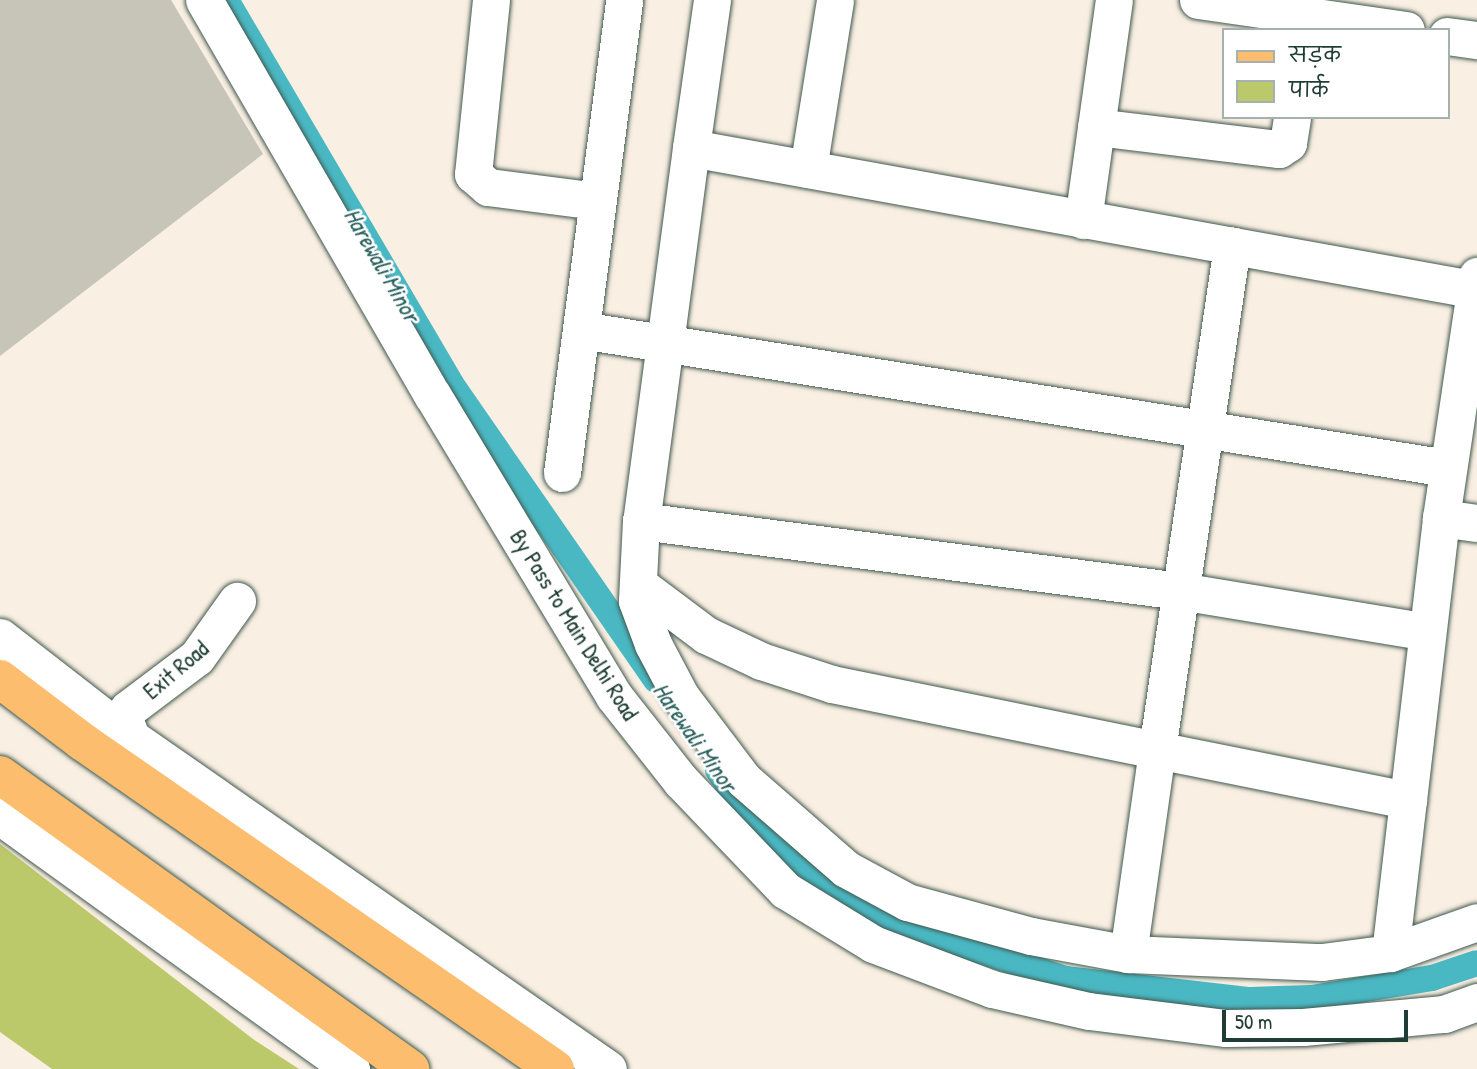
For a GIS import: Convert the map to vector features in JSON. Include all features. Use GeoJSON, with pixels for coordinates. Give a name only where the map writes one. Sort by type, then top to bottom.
{"type":"FeatureCollection","features":[{"type":"Feature","properties":{"kind":"main road"},"geometry":{"type":"LineString","coordinates":[[0,679],[83,742],[555,1069]]}},
{"type":"Feature","properties":{"kind":"main road"},"geometry":{"type":"LineString","coordinates":[[0,775],[410,1069]]}},
{"type":"Feature","properties":{"kind":"street","name":"By Pass to Main Delhi Road"},"geometry":{"type":"LineString","coordinates":[[204,0],[433,396],[614,696],[681,782],[785,891],[873,944],[992,989],[1089,1011],[1226,1028],[1303,1027],[1444,1014],[1477,1002]]}},
{"type":"Feature","properties":{"kind":"street"},"geometry":{"type":"LineString","coordinates":[[491,0],[473,174],[488,187],[597,201]]}},
{"type":"Feature","properties":{"kind":"street"},"geometry":{"type":"LineString","coordinates":[[562,473],[624,0]]}},
{"type":"Feature","properties":{"kind":"street"},"geometry":{"type":"LineString","coordinates":[[712,0],[641,521],[637,601],[653,645],[681,697],[744,780],[846,869],[907,902],[963,921],[1128,954],[1322,962],[1390,953],[1477,922]]}},
{"type":"Feature","properties":{"kind":"street"},"geometry":{"type":"LineString","coordinates":[[808,169],[835,0]]}},
{"type":"Feature","properties":{"kind":"street"},"geometry":{"type":"LineString","coordinates":[[1083,220],[1114,0]]}},
{"type":"Feature","properties":{"kind":"street"},"geometry":{"type":"LineString","coordinates":[[1198,0],[1304,22],[1380,28]]}},
{"type":"Feature","properties":{"kind":"street"},"geometry":{"type":"LineString","coordinates":[[1449,36],[1477,40]]}},
{"type":"Feature","properties":{"kind":"street"},"geometry":{"type":"LineString","coordinates":[[1096,127],[1279,149],[1288,143],[1292,119]]}},
{"type":"Feature","properties":{"kind":"street"},"geometry":{"type":"LineString","coordinates":[[691,149],[1232,246],[1476,285],[1447,468],[1390,953]]}},
{"type":"Feature","properties":{"kind":"street"},"geometry":{"type":"LineString","coordinates":[[1128,954],[1232,246]]}},
{"type":"Feature","properties":{"kind":"street"},"geometry":{"type":"LineString","coordinates":[[581,330],[1447,468]]}},
{"type":"Feature","properties":{"kind":"street"},"geometry":{"type":"LineString","coordinates":[[1441,518],[1477,523]]}},
{"type":"Feature","properties":{"kind":"street"},"geometry":{"type":"LineString","coordinates":[[641,521],[1180,591],[1427,632]]}},
{"type":"Feature","properties":{"kind":"street"},"geometry":{"type":"LineString","coordinates":[[638,584],[706,635],[761,661],[808,677],[1408,800]]}},
{"type":"Feature","properties":{"kind":"street","name":"Exit Road"},"geometry":{"type":"LineString","coordinates":[[89,707],[114,702],[193,634],[228,595],[197,657],[128,709],[123,716],[131,737]]}},
{"type":"Feature","properties":{"kind":"street"},"geometry":{"type":"LineString","coordinates":[[0,637],[131,737],[608,1069]]}},
{"type":"Feature","properties":{"kind":"street"},"geometry":{"type":"LineString","coordinates":[[0,816],[351,1069]]}},
{"type":"Feature","properties":{"kind":"shaded area"},"geometry":{"type":"Polygon","coordinates":[[[0,0],[171,0],[263,154],[0,356],[0,0]]]}},
{"type":"Feature","properties":{"kind":"green space"},"geometry":{"type":"Polygon","coordinates":[[[0,844],[253,1039],[299,1069],[52,1069],[0,1032],[0,844]]]}},
{"type":"Feature","properties":{"kind":"waterway","name":"Harewali Minor"},"geometry":{"type":"LineString","coordinates":[[226,0],[451,384],[656,680]]}},
{"type":"Feature","properties":{"kind":"waterway","name":"Harewali Minor"},"geometry":{"type":"LineString","coordinates":[[718,770],[745,809],[795,863],[841,896],[895,923],[1065,979],[1250,1000],[1312,998],[1432,978],[1477,963]]}}]}
